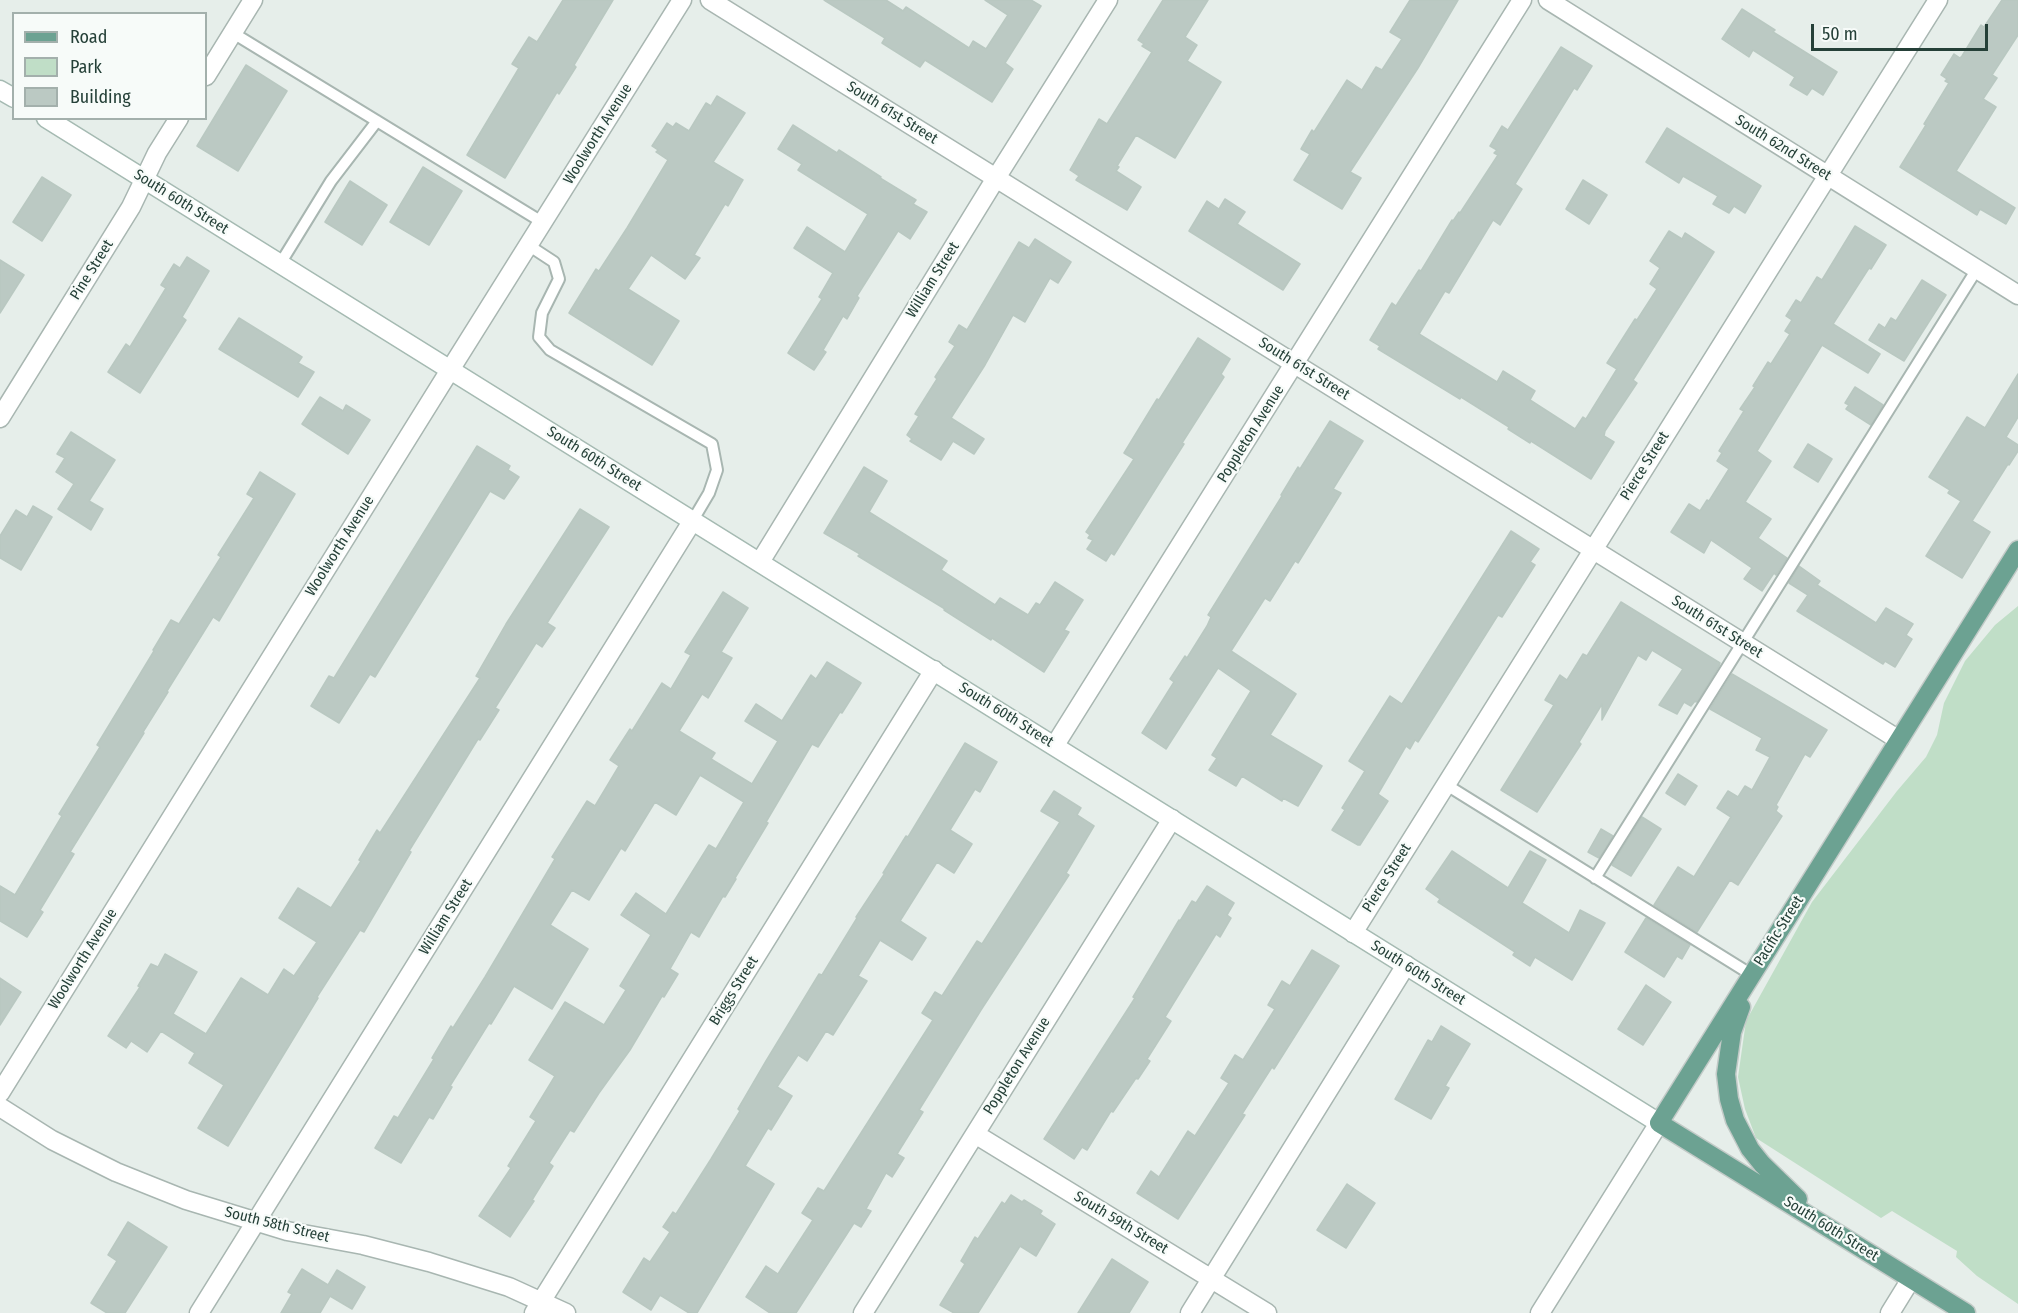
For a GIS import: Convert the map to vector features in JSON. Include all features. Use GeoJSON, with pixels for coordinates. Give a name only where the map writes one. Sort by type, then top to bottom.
{"type":"FeatureCollection","features":[{"type":"Feature","properties":{"kind":"main road","name":"Pacific Street"},"geometry":{"type":"LineString","coordinates":[[1659,1123],[2018,550]]}},
{"type":"Feature","properties":{"kind":"main road"},"geometry":{"type":"LineString","coordinates":[[1752,975],[1732,1032],[1727,1054],[1727,1083],[1735,1120],[1750,1149],[1761,1164],[1832,1230]]}},
{"type":"Feature","properties":{"kind":"main road","name":"South 60th Street"},"geometry":{"type":"LineString","coordinates":[[1659,1123],[1966,1313]]}},
{"type":"Feature","properties":{"kind":"street"},"geometry":{"type":"LineString","coordinates":[[207,74],[253,0]]}},
{"type":"Feature","properties":{"kind":"street","name":"Woolworth Avenue"},"geometry":{"type":"LineString","coordinates":[[0,1093],[682,0]]}},
{"type":"Feature","properties":{"kind":"street","name":"South 61st Street"},"geometry":{"type":"LineString","coordinates":[[710,0],[1899,740]]}},
{"type":"Feature","properties":{"kind":"street","name":"William Street"},"geometry":{"type":"LineString","coordinates":[[760,562],[1108,0]]}},
{"type":"Feature","properties":{"kind":"street","name":"Poppleton Avenue"},"geometry":{"type":"LineString","coordinates":[[1055,746],[1522,0]]}},
{"type":"Feature","properties":{"kind":"street","name":"South 62nd Street"},"geometry":{"type":"LineString","coordinates":[[1548,0],[2018,295]]}},
{"type":"Feature","properties":{"kind":"street","name":"Pierce Street"},"geometry":{"type":"LineString","coordinates":[[1353,933],[1938,0]]}},
{"type":"Feature","properties":{"kind":"street","name":"South 60th Street"},"geometry":{"type":"LineString","coordinates":[[49,120],[1659,1123]]}},
{"type":"Feature","properties":{"kind":"street","name":"Pine Street"},"geometry":{"type":"LineString","coordinates":[[0,418],[131,207],[157,153],[178,120]]}},
{"type":"Feature","properties":{"kind":"street","name":"William Street"},"geometry":{"type":"LineString","coordinates":[[200,1313],[693,520]]}},
{"type":"Feature","properties":{"kind":"street","name":"Briggs Street"},"geometry":{"type":"LineString","coordinates":[[538,1307],[934,670]]}},
{"type":"Feature","properties":{"kind":"street","name":"Poppleton Avenue"},"geometry":{"type":"LineString","coordinates":[[863,1313],[1172,819]]}},
{"type":"Feature","properties":{"kind":"street"},"geometry":{"type":"LineString","coordinates":[[1190,1313],[1406,965]]}},
{"type":"Feature","properties":{"kind":"street","name":"South 58th Street"},"geometry":{"type":"LineString","coordinates":[[0,1107],[52,1140],[116,1172],[186,1200],[287,1231],[363,1245],[429,1262],[509,1287],[538,1307],[566,1313]]}},
{"type":"Feature","properties":{"kind":"street","name":"Pacific Street"},"geometry":{"type":"LineString","coordinates":[[1540,1313],[1659,1123]]}},
{"type":"Feature","properties":{"kind":"street","name":"South 59th Street"},"geometry":{"type":"LineString","coordinates":[[975,1134],[1267,1313]]}},
{"type":"Feature","properties":{"kind":"street"},"geometry":{"type":"LineString","coordinates":[[1890,1313],[1911,1279]]}},
{"type":"Feature","properties":{"kind":"lane"},"geometry":{"type":"LineString","coordinates":[[233,33],[542,222]]}},
{"type":"Feature","properties":{"kind":"lane"},"geometry":{"type":"LineString","coordinates":[[280,264],[331,181],[377,121]]}},
{"type":"Feature","properties":{"kind":"lane"},"geometry":{"type":"LineString","coordinates":[[528,245],[554,262],[560,279],[542,313],[539,337],[550,350],[712,444],[717,470],[709,493],[693,520]]}},
{"type":"Feature","properties":{"kind":"lane"},"geometry":{"type":"LineString","coordinates":[[1595,878],[1977,269]]}},
{"type":"Feature","properties":{"kind":"lane"},"geometry":{"type":"LineString","coordinates":[[1445,784],[1752,975]]}},
{"type":"Feature","properties":{"kind":"green space"},"geometry":{"type":"Polygon","coordinates":[[[2018,606],[2018,1304],[1977,1276],[1956,1257],[1957,1251],[1892,1211],[1881,1218],[1756,1138],[1745,1109],[1738,1077],[1746,1021],[1812,902],[1926,757],[1937,735],[1944,703],[1965,661],[1995,625],[2018,606]]]}},
{"type":"Feature","properties":{"kind":"building"},"geometry":{"type":"Polygon","coordinates":[[[563,0],[613,0],[574,65],[576,67],[559,94],[557,92],[505,178],[467,155],[519,68],[512,64],[529,37],[537,42],[563,0]]]}},
{"type":"Feature","properties":{"kind":"building"},"geometry":{"type":"Polygon","coordinates":[[[824,0],[886,0],[903,11],[906,7],[969,48],[973,41],[986,49],[1008,15],[985,0],[1031,0],[1041,6],[1005,63],[1013,69],[992,102],[925,60],[920,67],[882,43],[885,38],[824,0]]]}},
{"type":"Feature","properties":{"kind":"building"},"geometry":{"type":"Polygon","coordinates":[[[1163,0],[1208,0],[1185,37],[1197,45],[1187,61],[1221,82],[1175,158],[1136,135],[1116,171],[1141,187],[1127,210],[1076,180],[1079,176],[1070,170],[1099,119],[1107,124],[1152,52],[1142,46],[1144,44],[1138,40],[1163,0]]]}},
{"type":"Feature","properties":{"kind":"building"},"geometry":{"type":"Polygon","coordinates":[[[1410,0],[1458,0],[1418,68],[1350,172],[1361,178],[1342,209],[1294,180],[1310,154],[1301,149],[1347,80],[1362,90],[1376,67],[1382,70],[1402,39],[1390,32],[1410,0]]]}},
{"type":"Feature","properties":{"kind":"building"},"geometry":{"type":"Polygon","coordinates":[[[2002,0],[2018,0],[2018,35],[1992,75],[1997,78],[1983,99],[1996,107],[1956,171],[2015,208],[2006,224],[1980,209],[1977,215],[1900,167],[1949,83],[1941,75],[1954,54],[1960,58],[1962,56],[1981,25],[1984,27],[2002,0]]]}},
{"type":"Feature","properties":{"kind":"building"},"geometry":{"type":"Polygon","coordinates":[[[1742,9],[1775,30],[1773,32],[1837,72],[1823,95],[1812,88],[1807,95],[1790,85],[1795,77],[1753,50],[1749,57],[1722,39],[1742,9]]]}},
{"type":"Feature","properties":{"kind":"building"},"geometry":{"type":"Polygon","coordinates":[[[1561,47],[1592,66],[1577,90],[1574,88],[1515,184],[1522,189],[1500,225],[1493,220],[1449,293],[1445,291],[1419,334],[1497,382],[1503,371],[1535,391],[1530,400],[1575,429],[1583,417],[1586,419],[1617,369],[1607,363],[1657,289],[1650,284],[1660,268],[1650,261],[1669,231],[1682,239],[1685,233],[1714,252],[1633,380],[1637,383],[1605,431],[1604,436],[1614,442],[1591,479],[1531,441],[1530,443],[1461,397],[1460,399],[1378,349],[1380,346],[1370,340],[1392,303],[1396,306],[1498,155],[1494,153],[1497,150],[1490,146],[1502,126],[1508,130],[1561,47]]]}},
{"type":"Feature","properties":{"kind":"building"},"geometry":{"type":"Polygon","coordinates":[[[246,65],[287,91],[238,171],[197,146],[246,65]]]}},
{"type":"Feature","properties":{"kind":"building"},"geometry":{"type":"Polygon","coordinates":[[[717,96],[745,113],[713,162],[743,180],[728,206],[725,204],[694,255],[700,258],[685,279],[651,255],[628,289],[679,321],[652,365],[569,313],[596,269],[599,271],[627,228],[668,160],[656,152],[658,150],[652,146],[667,123],[673,127],[676,123],[689,131],[706,103],[711,106],[717,96]]]}},
{"type":"Feature","properties":{"kind":"building"},"geometry":{"type":"Polygon","coordinates":[[[793,125],[837,153],[839,150],[881,177],[916,200],[913,204],[927,212],[910,239],[898,231],[857,296],[859,298],[847,319],[843,316],[823,350],[826,352],[814,370],[788,353],[822,299],[819,297],[833,273],[794,248],[807,227],[845,252],[868,214],[798,170],[802,164],[778,149],[793,125]]]}},
{"type":"Feature","properties":{"kind":"building"},"geometry":{"type":"Polygon","coordinates":[[[1667,128],[1761,186],[1745,213],[1734,206],[1729,213],[1713,204],[1718,196],[1683,176],[1679,183],[1646,162],[1667,128]]]}},
{"type":"Feature","properties":{"kind":"building"},"geometry":{"type":"Polygon","coordinates":[[[423,167],[462,191],[429,245],[390,222],[423,167]]]}},
{"type":"Feature","properties":{"kind":"building"},"geometry":{"type":"Polygon","coordinates":[[[42,177],[71,195],[42,241],[13,222],[42,177]]]}},
{"type":"Feature","properties":{"kind":"building"},"geometry":{"type":"Polygon","coordinates":[[[1583,180],[1607,195],[1589,224],[1566,209],[1583,180]]]}},
{"type":"Feature","properties":{"kind":"building"},"geometry":{"type":"Polygon","coordinates":[[[350,181],[387,205],[362,245],[325,222],[350,181]]]}},
{"type":"Feature","properties":{"kind":"building"},"geometry":{"type":"Polygon","coordinates":[[[1225,199],[1245,212],[1237,224],[1300,264],[1283,290],[1189,231],[1207,201],[1219,209],[1225,199]]]}},
{"type":"Feature","properties":{"kind":"building"},"geometry":{"type":"Polygon","coordinates":[[[1855,226],[1886,245],[1833,324],[1880,354],[1868,373],[1822,345],[1757,451],[1771,461],[1745,502],[1771,519],[1758,538],[1787,558],[1762,591],[1744,579],[1752,568],[1711,540],[1704,553],[1671,532],[1689,504],[1700,511],[1729,469],[1717,461],[1722,453],[1719,451],[1744,411],[1740,409],[1755,387],[1753,386],[1768,362],[1771,364],[1790,334],[1785,331],[1792,320],[1786,316],[1796,300],[1801,303],[1817,277],[1822,280],[1855,226]]]}},
{"type":"Feature","properties":{"kind":"building"},"geometry":{"type":"Polygon","coordinates":[[[1035,239],[1071,262],[1058,283],[1050,278],[1025,322],[1013,315],[951,418],[984,439],[974,454],[953,441],[941,460],[910,441],[912,439],[907,435],[919,416],[915,414],[955,346],[949,342],[959,325],[967,330],[1019,242],[1029,248],[1035,239]]]}},
{"type":"Feature","properties":{"kind":"building"},"geometry":{"type":"Polygon","coordinates":[[[187,257],[209,271],[182,317],[186,320],[140,393],[108,372],[126,344],[130,347],[166,288],[161,285],[174,264],[180,268],[187,257]]]}},
{"type":"Feature","properties":{"kind":"building"},"geometry":{"type":"Polygon","coordinates":[[[0,260],[24,275],[0,313],[0,260]]]}},
{"type":"Feature","properties":{"kind":"building"},"geometry":{"type":"Polygon","coordinates":[[[1922,280],[1946,295],[1904,361],[1869,340],[1879,324],[1885,328],[1891,318],[1896,321],[1922,280]]]}},
{"type":"Feature","properties":{"kind":"building"},"geometry":{"type":"Polygon","coordinates":[[[239,318],[302,357],[298,363],[314,372],[298,397],[219,349],[239,318]]]}},
{"type":"Feature","properties":{"kind":"building"},"geometry":{"type":"Polygon","coordinates":[[[1198,338],[1230,359],[1221,374],[1224,377],[1114,555],[1111,553],[1106,561],[1087,549],[1093,540],[1088,538],[1090,535],[1086,532],[1134,459],[1124,453],[1198,338]]]}},
{"type":"Feature","properties":{"kind":"building"},"geometry":{"type":"Polygon","coordinates":[[[2018,374],[2018,417],[2006,437],[2018,445],[2018,451],[1972,521],[1990,532],[1962,578],[1926,556],[1961,501],[1948,493],[1950,490],[1929,477],[1967,417],[1985,428],[2018,374]]]}},
{"type":"Feature","properties":{"kind":"building"},"geometry":{"type":"Polygon","coordinates":[[[1855,387],[1883,405],[1871,425],[1846,409],[1849,405],[1845,403],[1855,387]]]}},
{"type":"Feature","properties":{"kind":"building"},"geometry":{"type":"Polygon","coordinates":[[[320,397],[343,411],[346,405],[370,420],[348,454],[302,424],[320,397]]]}},
{"type":"Feature","properties":{"kind":"building"},"geometry":{"type":"Polygon","coordinates":[[[1330,421],[1363,441],[1333,489],[1341,493],[1298,563],[1295,561],[1270,601],[1265,598],[1231,651],[1296,694],[1270,735],[1322,766],[1298,806],[1283,798],[1282,801],[1242,776],[1236,786],[1209,770],[1217,758],[1212,755],[1251,691],[1218,668],[1166,749],[1142,733],[1174,682],[1170,679],[1185,656],[1187,658],[1207,626],[1211,617],[1208,615],[1298,467],[1300,469],[1330,421]]]}},
{"type":"Feature","properties":{"kind":"building"},"geometry":{"type":"Polygon","coordinates":[[[71,432],[115,460],[89,501],[103,509],[91,530],[58,509],[74,484],[56,472],[65,458],[57,454],[71,432]]]}},
{"type":"Feature","properties":{"kind":"building"},"geometry":{"type":"Polygon","coordinates":[[[1808,444],[1832,459],[1818,482],[1794,467],[1808,444]]]}},
{"type":"Feature","properties":{"kind":"building"},"geometry":{"type":"Polygon","coordinates":[[[477,446],[510,466],[508,470],[519,477],[504,499],[490,491],[375,677],[370,674],[339,723],[311,706],[329,676],[334,678],[477,446]]]}},
{"type":"Feature","properties":{"kind":"building"},"geometry":{"type":"Polygon","coordinates":[[[864,467],[887,481],[869,512],[947,561],[941,570],[995,605],[1000,598],[1028,615],[1036,603],[1040,605],[1055,582],[1083,600],[1064,630],[1069,632],[1044,672],[824,533],[864,467]]]}},
{"type":"Feature","properties":{"kind":"building"},"geometry":{"type":"Polygon","coordinates":[[[260,472],[295,494],[219,621],[213,617],[167,691],[144,733],[70,852],[74,854],[40,910],[43,912],[27,937],[0,921],[0,886],[15,895],[62,816],[59,814],[100,747],[97,745],[171,620],[179,624],[221,557],[218,555],[254,498],[247,494],[260,472]]]}},
{"type":"Feature","properties":{"kind":"building"},"geometry":{"type":"Polygon","coordinates":[[[33,506],[52,517],[21,570],[0,558],[0,536],[16,510],[27,517],[33,506]]]}},
{"type":"Feature","properties":{"kind":"building"},"geometry":{"type":"Polygon","coordinates":[[[580,509],[609,527],[547,623],[555,628],[542,647],[536,643],[495,708],[499,710],[480,740],[478,739],[409,851],[411,852],[364,932],[360,930],[317,997],[228,1146],[198,1128],[224,1085],[189,1063],[195,1053],[161,1031],[147,1052],[131,1041],[126,1048],[108,1036],[140,987],[138,986],[151,964],[158,967],[165,954],[197,972],[173,1014],[206,1034],[241,978],[268,995],[284,969],[294,976],[317,942],[279,918],[298,888],[331,908],[361,861],[359,860],[377,830],[380,833],[480,678],[476,676],[506,624],[580,509]]]}},
{"type":"Feature","properties":{"kind":"building"},"geometry":{"type":"Polygon","coordinates":[[[1511,531],[1539,549],[1530,562],[1535,565],[1502,617],[1498,615],[1418,742],[1415,740],[1410,749],[1406,746],[1378,794],[1388,801],[1358,845],[1332,830],[1345,810],[1342,808],[1365,771],[1349,761],[1390,696],[1402,704],[1511,531]]]}},
{"type":"Feature","properties":{"kind":"building"},"geometry":{"type":"Polygon","coordinates":[[[1799,566],[1820,581],[1817,585],[1876,623],[1886,608],[1913,624],[1906,635],[1912,639],[1895,667],[1885,661],[1883,664],[1797,611],[1808,595],[1789,583],[1799,566]]]}},
{"type":"Feature","properties":{"kind":"building"},"geometry":{"type":"Polygon","coordinates":[[[723,592],[748,608],[721,652],[732,658],[708,698],[702,694],[679,731],[715,753],[711,759],[752,784],[778,741],[745,721],[756,704],[782,721],[811,675],[816,679],[827,662],[861,683],[818,747],[812,744],[766,822],[768,823],[736,879],[725,897],[723,896],[699,937],[691,932],[670,969],[678,974],[574,1132],[570,1130],[549,1163],[553,1166],[532,1200],[534,1201],[510,1237],[479,1216],[511,1168],[508,1166],[536,1121],[530,1117],[555,1076],[529,1060],[565,1002],[604,1025],[626,990],[620,986],[651,935],[621,915],[636,893],[666,914],[709,845],[716,849],[744,802],[700,775],[676,815],[655,802],[625,851],[621,848],[589,900],[572,890],[550,925],[588,949],[552,1009],[514,986],[450,1086],[452,1087],[433,1119],[429,1117],[401,1163],[375,1148],[394,1116],[398,1118],[451,1026],[453,1028],[485,977],[555,859],[552,857],[587,801],[595,806],[619,766],[610,760],[630,729],[632,731],[662,683],[671,689],[691,655],[685,652],[723,592]]]}},
{"type":"Feature","properties":{"kind":"building"},"geometry":{"type":"Polygon","coordinates":[[[1621,602],[1720,663],[1719,666],[1697,702],[1695,701],[1691,706],[1684,702],[1677,714],[1659,705],[1683,669],[1652,650],[1646,660],[1638,655],[1602,720],[1602,704],[1579,742],[1581,744],[1537,812],[1501,790],[1554,705],[1545,700],[1560,675],[1567,680],[1583,654],[1587,656],[1621,602]]]}},
{"type":"Feature","properties":{"kind":"building"},"geometry":{"type":"Polygon","coordinates":[[[1732,674],[1827,730],[1810,757],[1805,754],[1776,805],[1778,807],[1776,811],[1782,816],[1738,885],[1730,880],[1697,932],[1654,905],[1678,867],[1694,877],[1731,817],[1717,808],[1728,791],[1738,797],[1745,786],[1752,790],[1770,757],[1756,750],[1762,738],[1710,709],[1732,674]]]}},
{"type":"Feature","properties":{"kind":"building"},"geometry":{"type":"Polygon","coordinates":[[[965,743],[997,762],[980,792],[975,789],[950,830],[972,844],[954,873],[937,862],[900,921],[926,938],[912,960],[880,940],[858,976],[867,981],[833,1035],[826,1031],[807,1061],[798,1055],[777,1087],[792,1096],[771,1130],[768,1128],[745,1166],[774,1184],[697,1313],[689,1313],[660,1295],[651,1310],[623,1292],[644,1258],[650,1262],[670,1232],[663,1227],[673,1212],[676,1214],[711,1159],[766,1061],[819,974],[822,975],[965,743]]]}},
{"type":"Feature","properties":{"kind":"building"},"geometry":{"type":"Polygon","coordinates":[[[1678,774],[1697,786],[1685,805],[1666,793],[1678,774]]]}},
{"type":"Feature","properties":{"kind":"building"},"geometry":{"type":"Polygon","coordinates":[[[1054,791],[1081,808],[1077,815],[1094,826],[1066,873],[1069,875],[919,1110],[923,1112],[897,1154],[904,1158],[892,1177],[886,1173],[866,1209],[871,1211],[861,1227],[854,1223],[796,1313],[770,1313],[746,1297],[766,1266],[778,1274],[813,1220],[802,1213],[818,1188],[824,1191],[933,1020],[922,1013],[935,992],[942,996],[977,941],[982,944],[1060,822],[1041,811],[1054,791]]]}},
{"type":"Feature","properties":{"kind":"building"},"geometry":{"type":"Polygon","coordinates":[[[1642,817],[1661,829],[1631,876],[1612,865],[1642,817]]]}},
{"type":"Feature","properties":{"kind":"building"},"geometry":{"type":"Polygon","coordinates":[[[1601,829],[1613,836],[1599,858],[1588,852],[1601,829]]]}},
{"type":"Feature","properties":{"kind":"building"},"geometry":{"type":"Polygon","coordinates":[[[1452,851],[1508,888],[1530,851],[1546,860],[1522,903],[1569,933],[1580,910],[1605,923],[1572,980],[1535,957],[1530,966],[1513,955],[1515,952],[1438,902],[1440,899],[1426,889],[1452,851]]]}},
{"type":"Feature","properties":{"kind":"building"},"geometry":{"type":"Polygon","coordinates":[[[1207,886],[1234,903],[1227,915],[1231,918],[1220,937],[1216,934],[1165,1017],[1171,1021],[1147,1059],[1150,1061],[1113,1112],[1111,1111],[1087,1150],[1082,1147],[1074,1159],[1044,1139],[1135,998],[1133,997],[1179,920],[1192,901],[1196,903],[1207,886]]]}},
{"type":"Feature","properties":{"kind":"building"},"geometry":{"type":"Polygon","coordinates":[[[1646,918],[1690,945],[1682,959],[1677,956],[1664,977],[1625,952],[1646,918]]]}},
{"type":"Feature","properties":{"kind":"building"},"geometry":{"type":"Polygon","coordinates":[[[1312,950],[1339,966],[1274,1069],[1272,1067],[1242,1114],[1245,1115],[1178,1219],[1137,1193],[1151,1171],[1159,1177],[1188,1131],[1195,1136],[1229,1083],[1221,1078],[1235,1055],[1243,1060],[1275,1009],[1268,1005],[1282,981],[1290,986],[1312,950]]]}},
{"type":"Feature","properties":{"kind":"building"},"geometry":{"type":"Polygon","coordinates":[[[0,978],[21,992],[0,1025],[0,978]]]}},
{"type":"Feature","properties":{"kind":"building"},"geometry":{"type":"Polygon","coordinates":[[[1646,985],[1671,1002],[1643,1045],[1618,1029],[1646,985]]]}},
{"type":"Feature","properties":{"kind":"building"},"geometry":{"type":"Polygon","coordinates":[[[1441,1026],[1470,1044],[1445,1086],[1449,1088],[1431,1119],[1395,1099],[1428,1040],[1432,1042],[1441,1026]]]}},
{"type":"Feature","properties":{"kind":"building"},"geometry":{"type":"Polygon","coordinates":[[[1347,1184],[1375,1203],[1346,1248],[1317,1230],[1347,1184]]]}},
{"type":"Feature","properties":{"kind":"building"},"geometry":{"type":"Polygon","coordinates":[[[1011,1195],[1042,1211],[1040,1214],[1055,1224],[1036,1256],[1020,1246],[978,1313],[954,1313],[940,1305],[965,1264],[961,1261],[975,1237],[978,1239],[1002,1202],[1005,1204],[1011,1195]]]}},
{"type":"Feature","properties":{"kind":"building"},"geometry":{"type":"Polygon","coordinates":[[[128,1222],[167,1247],[125,1313],[107,1313],[91,1303],[117,1261],[108,1255],[128,1222]]]}},
{"type":"Feature","properties":{"kind":"building"},"geometry":{"type":"Polygon","coordinates":[[[1112,1259],[1148,1282],[1129,1313],[1078,1313],[1112,1259]]]}},
{"type":"Feature","properties":{"kind":"building"},"geometry":{"type":"Polygon","coordinates":[[[302,1269],[328,1285],[337,1270],[365,1287],[352,1309],[330,1296],[320,1313],[281,1313],[292,1294],[288,1292],[302,1269]]]}}]}
